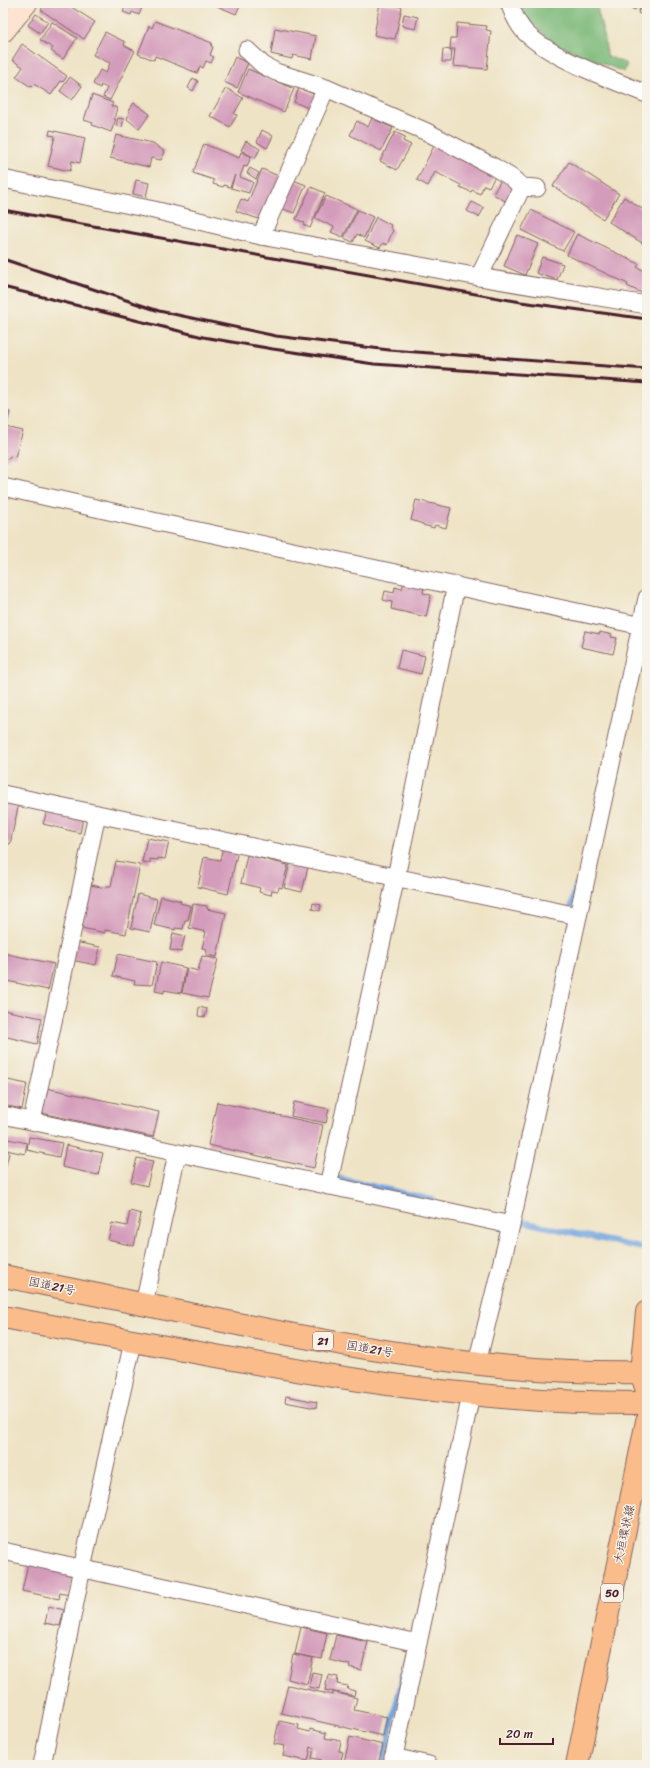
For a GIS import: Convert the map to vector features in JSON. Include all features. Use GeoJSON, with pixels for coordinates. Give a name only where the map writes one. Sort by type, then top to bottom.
{"type":"FeatureCollection","features":[{"type":"Feature","properties":{"kind":"main road"},"geometry":{"type":"LineString","coordinates":[[3,31],[26,3]]}},
{"type":"Feature","properties":{"kind":"main road","name":"国道21号"},"geometry":{"type":"LineString","coordinates":[[3,1276],[295,1336],[387,1352],[477,1363],[596,1372],[645,1378]]}},
{"type":"Feature","properties":{"kind":"main road"},"geometry":{"type":"LineString","coordinates":[[645,1378],[647,1312]]}},
{"type":"Feature","properties":{"kind":"main road"},"geometry":{"type":"LineString","coordinates":[[3,1317],[134,1342],[384,1384],[470,1395],[590,1404],[647,1403]]}},
{"type":"Feature","properties":{"kind":"main road","name":"大垣環状線"},"geometry":{"type":"LineString","coordinates":[[576,1765],[647,1421]]}},
{"type":"Feature","properties":{"kind":"street"},"geometry":{"type":"LineString","coordinates":[[509,3],[517,21],[528,34],[552,52],[614,81],[647,94]]}},
{"type":"Feature","properties":{"kind":"street"},"geometry":{"type":"LineString","coordinates":[[247,50],[263,65],[276,72],[326,88],[427,132],[494,167],[530,188],[479,278]]}},
{"type":"Feature","properties":{"kind":"street"},"geometry":{"type":"LineString","coordinates":[[261,236],[326,88]]}},
{"type":"Feature","properties":{"kind":"street"},"geometry":{"type":"LineString","coordinates":[[3,179],[154,210],[261,236],[479,278],[647,305]]}},
{"type":"Feature","properties":{"kind":"street"},"geometry":{"type":"LineString","coordinates":[[3,487],[166,524],[644,626]]}},
{"type":"Feature","properties":{"kind":"street"},"geometry":{"type":"LineString","coordinates":[[328,1186],[396,877],[456,586]]}},
{"type":"Feature","properties":{"kind":"street"},"geometry":{"type":"LineString","coordinates":[[477,1363],[511,1225],[578,916],[644,626],[647,598]]}},
{"type":"Feature","properties":{"kind":"street"},"geometry":{"type":"LineString","coordinates":[[3,794],[578,916]]}},
{"type":"Feature","properties":{"kind":"street"},"geometry":{"type":"LineString","coordinates":[[32,1121],[97,814]]}},
{"type":"Feature","properties":{"kind":"street"},"geometry":{"type":"LineString","coordinates":[[3,1115],[177,1154],[511,1225]]}},
{"type":"Feature","properties":{"kind":"street"},"geometry":{"type":"LineString","coordinates":[[144,1304],[177,1154]]}},
{"type":"Feature","properties":{"kind":"street"},"geometry":{"type":"LineString","coordinates":[[42,1765],[82,1568],[134,1342]]}},
{"type":"Feature","properties":{"kind":"street"},"geometry":{"type":"LineString","coordinates":[[429,1765],[392,1761],[470,1395]]}},
{"type":"Feature","properties":{"kind":"street"},"geometry":{"type":"LineString","coordinates":[[3,1551],[418,1643]]}},
{"type":"Feature","properties":{"kind":"green space"},"geometry":{"type":"Polygon","coordinates":[[[518,3],[596,3],[607,56],[627,64],[624,72],[554,44],[521,12],[518,3]]]}},
{"type":"Feature","properties":{"kind":"building"},"geometry":{"type":"Polygon","coordinates":[[[45,3],[65,3],[95,22],[84,39],[41,10],[45,3]]]}},
{"type":"Feature","properties":{"kind":"building"},"geometry":{"type":"Polygon","coordinates":[[[127,3],[144,3],[139,15],[132,12],[131,15],[123,12],[127,3]]]}},
{"type":"Feature","properties":{"kind":"building"},"geometry":{"type":"Polygon","coordinates":[[[210,3],[241,3],[236,14],[210,3]]]}},
{"type":"Feature","properties":{"kind":"building"},"geometry":{"type":"Polygon","coordinates":[[[380,3],[402,7],[395,39],[374,35],[380,3]]]}},
{"type":"Feature","properties":{"kind":"building"},"geometry":{"type":"Polygon","coordinates":[[[619,3],[638,3],[635,10],[619,3]]]}},
{"type":"Feature","properties":{"kind":"building"},"geometry":{"type":"Polygon","coordinates":[[[642,3],[647,5],[647,17],[638,13],[642,3]]]}},
{"type":"Feature","properties":{"kind":"building"},"geometry":{"type":"Polygon","coordinates":[[[36,14],[48,22],[40,33],[28,25],[36,14]]]}},
{"type":"Feature","properties":{"kind":"building"},"geometry":{"type":"Polygon","coordinates":[[[404,14],[418,17],[415,29],[402,26],[404,14]]]}},
{"type":"Feature","properties":{"kind":"building"},"geometry":{"type":"Polygon","coordinates":[[[155,21],[212,43],[211,46],[213,47],[210,55],[214,57],[211,63],[206,61],[203,68],[200,66],[197,73],[155,56],[154,60],[138,54],[149,26],[152,28],[155,21]]]}},
{"type":"Feature","properties":{"kind":"building"},"geometry":{"type":"Polygon","coordinates":[[[52,22],[77,38],[63,59],[51,51],[53,48],[40,40],[52,22]]]}},
{"type":"Feature","properties":{"kind":"building"},"geometry":{"type":"Polygon","coordinates":[[[457,23],[487,26],[486,30],[491,31],[487,69],[453,66],[455,49],[450,49],[451,38],[456,38],[457,23]]]}},
{"type":"Feature","properties":{"kind":"building"},"geometry":{"type":"Polygon","coordinates":[[[275,28],[316,36],[312,59],[293,55],[292,59],[271,54],[275,28]]]}},
{"type":"Feature","properties":{"kind":"building"},"geometry":{"type":"Polygon","coordinates":[[[105,32],[125,42],[124,45],[135,51],[110,100],[103,97],[107,88],[101,85],[100,88],[93,84],[100,70],[106,73],[110,63],[93,55],[105,32]]]}},
{"type":"Feature","properties":{"kind":"building"},"geometry":{"type":"Polygon","coordinates":[[[22,44],[67,76],[63,82],[61,81],[51,95],[34,84],[31,87],[16,77],[23,67],[12,60],[22,44]]]}},
{"type":"Feature","properties":{"kind":"building"},"geometry":{"type":"Polygon","coordinates":[[[443,49],[452,50],[451,62],[442,62],[443,49]]]}},
{"type":"Feature","properties":{"kind":"building"},"geometry":{"type":"Polygon","coordinates":[[[235,57],[248,63],[237,88],[224,82],[235,57]]]}},
{"type":"Feature","properties":{"kind":"building"},"geometry":{"type":"Polygon","coordinates":[[[248,69],[294,89],[284,112],[238,92],[248,69]]]}},
{"type":"Feature","properties":{"kind":"building"},"geometry":{"type":"Polygon","coordinates":[[[70,77],[82,86],[72,100],[60,91],[70,77]]]}},
{"type":"Feature","properties":{"kind":"building"},"geometry":{"type":"Polygon","coordinates":[[[193,78],[198,81],[193,91],[188,88],[193,78]]]}},
{"type":"Feature","properties":{"kind":"building"},"geometry":{"type":"Polygon","coordinates":[[[226,88],[243,98],[234,114],[237,115],[230,127],[210,116],[226,88]]]}},
{"type":"Feature","properties":{"kind":"building"},"geometry":{"type":"Polygon","coordinates":[[[299,88],[316,95],[311,109],[294,102],[299,88]]]}},
{"type":"Feature","properties":{"kind":"building"},"geometry":{"type":"Polygon","coordinates":[[[92,95],[113,103],[111,106],[117,108],[114,119],[116,119],[111,132],[92,125],[93,123],[84,120],[92,95]]]}},
{"type":"Feature","properties":{"kind":"building"},"geometry":{"type":"Polygon","coordinates":[[[134,103],[150,114],[139,129],[127,119],[130,109],[134,103]]]}},
{"type":"Feature","properties":{"kind":"building"},"geometry":{"type":"Polygon","coordinates":[[[118,118],[124,119],[122,127],[116,126],[118,118]]]}},
{"type":"Feature","properties":{"kind":"building"},"geometry":{"type":"Polygon","coordinates":[[[372,118],[393,128],[381,151],[350,135],[357,121],[368,127],[372,118]]]}},
{"type":"Feature","properties":{"kind":"building"},"geometry":{"type":"Polygon","coordinates":[[[50,130],[85,138],[80,163],[72,161],[70,171],[48,166],[55,136],[49,135],[50,130]]]}},
{"type":"Feature","properties":{"kind":"building"},"geometry":{"type":"Polygon","coordinates":[[[262,130],[273,136],[267,148],[257,142],[262,130]]]}},
{"type":"Feature","properties":{"kind":"building"},"geometry":{"type":"Polygon","coordinates":[[[395,132],[405,137],[403,141],[411,145],[397,170],[380,161],[395,132]]]}},
{"type":"Feature","properties":{"kind":"building"},"geometry":{"type":"Polygon","coordinates":[[[116,135],[153,143],[165,152],[161,160],[151,158],[149,167],[110,158],[116,135]]]}},
{"type":"Feature","properties":{"kind":"building"},"geometry":{"type":"Polygon","coordinates":[[[246,141],[260,149],[255,158],[241,150],[246,141]]]}},
{"type":"Feature","properties":{"kind":"building"},"geometry":{"type":"Polygon","coordinates":[[[204,144],[239,158],[241,152],[251,156],[247,167],[244,166],[240,177],[253,182],[249,193],[231,188],[235,175],[230,187],[224,185],[223,187],[213,184],[214,180],[193,173],[204,144]]]}},
{"type":"Feature","properties":{"kind":"building"},"geometry":{"type":"Polygon","coordinates":[[[441,144],[496,175],[489,187],[484,185],[480,194],[472,190],[471,192],[460,187],[461,185],[435,172],[428,186],[417,180],[434,146],[439,148],[441,144]]]}},
{"type":"Feature","properties":{"kind":"building"},"geometry":{"type":"Polygon","coordinates":[[[569,162],[619,194],[603,219],[553,186],[569,162]]]}},
{"type":"Feature","properties":{"kind":"building"},"geometry":{"type":"Polygon","coordinates":[[[250,168],[259,173],[256,179],[247,173],[250,168]]]}},
{"type":"Feature","properties":{"kind":"building"},"geometry":{"type":"Polygon","coordinates":[[[262,169],[281,177],[264,221],[236,211],[241,199],[248,202],[262,169]]]}},
{"type":"Feature","properties":{"kind":"building"},"geometry":{"type":"Polygon","coordinates":[[[136,180],[149,183],[146,197],[133,194],[136,180]]]}},
{"type":"Feature","properties":{"kind":"building"},"geometry":{"type":"Polygon","coordinates":[[[293,180],[306,185],[294,213],[280,208],[293,180]]]}},
{"type":"Feature","properties":{"kind":"building"},"geometry":{"type":"Polygon","coordinates":[[[501,180],[515,188],[507,202],[493,194],[501,180]]]}},
{"type":"Feature","properties":{"kind":"building"},"geometry":{"type":"Polygon","coordinates":[[[311,187],[325,193],[310,228],[304,225],[305,223],[296,219],[311,187]]]}},
{"type":"Feature","properties":{"kind":"building"},"geometry":{"type":"Polygon","coordinates":[[[326,196],[357,209],[343,237],[331,232],[334,227],[315,218],[326,196]]]}},
{"type":"Feature","properties":{"kind":"building"},"geometry":{"type":"Polygon","coordinates":[[[624,197],[647,212],[647,246],[609,222],[624,197]]]}},
{"type":"Feature","properties":{"kind":"building"},"geometry":{"type":"Polygon","coordinates":[[[472,202],[484,208],[479,217],[467,211],[472,202]]]}},
{"type":"Feature","properties":{"kind":"building"},"geometry":{"type":"Polygon","coordinates":[[[358,210],[373,217],[364,238],[357,234],[353,242],[344,238],[358,210]]]}},
{"type":"Feature","properties":{"kind":"building"},"geometry":{"type":"Polygon","coordinates":[[[531,210],[574,232],[563,251],[521,230],[531,210]]]}},
{"type":"Feature","properties":{"kind":"building"},"geometry":{"type":"Polygon","coordinates":[[[376,217],[391,225],[390,228],[393,230],[387,245],[383,243],[380,248],[365,241],[376,217]]]}},
{"type":"Feature","properties":{"kind":"building"},"geometry":{"type":"Polygon","coordinates":[[[577,234],[639,264],[637,267],[647,272],[647,283],[642,293],[627,286],[628,284],[567,255],[577,234]]]}},
{"type":"Feature","properties":{"kind":"building"},"geometry":{"type":"Polygon","coordinates":[[[517,235],[538,244],[525,275],[504,266],[517,235]]]}},
{"type":"Feature","properties":{"kind":"building"},"geometry":{"type":"Polygon","coordinates":[[[542,257],[563,264],[557,280],[536,273],[542,257]]]}},
{"type":"Feature","properties":{"kind":"building"},"geometry":{"type":"Polygon","coordinates":[[[3,410],[10,412],[6,427],[23,431],[15,457],[10,456],[9,459],[3,458],[3,410]]]}},
{"type":"Feature","properties":{"kind":"building"},"geometry":{"type":"Polygon","coordinates":[[[416,500],[451,508],[446,528],[435,525],[434,528],[411,520],[416,500]]]}},
{"type":"Feature","properties":{"kind":"building"},"geometry":{"type":"Polygon","coordinates":[[[404,581],[424,586],[423,593],[431,595],[426,617],[391,609],[392,602],[383,600],[385,591],[394,593],[395,587],[402,589],[404,581]]]}},
{"type":"Feature","properties":{"kind":"building"},"geometry":{"type":"Polygon","coordinates":[[[585,631],[600,634],[600,632],[617,638],[613,654],[581,647],[585,631]]]}},
{"type":"Feature","properties":{"kind":"building"},"geometry":{"type":"Polygon","coordinates":[[[401,650],[425,656],[421,674],[397,668],[401,650]]]}},
{"type":"Feature","properties":{"kind":"building"},"geometry":{"type":"Polygon","coordinates":[[[3,800],[19,803],[10,844],[3,843],[3,800]]]}},
{"type":"Feature","properties":{"kind":"building"},"geometry":{"type":"Polygon","coordinates":[[[47,811],[83,819],[80,833],[43,824],[47,811]]]}},
{"type":"Feature","properties":{"kind":"building"},"geometry":{"type":"Polygon","coordinates":[[[147,838],[169,842],[165,859],[150,859],[150,863],[142,862],[147,838]]]}},
{"type":"Feature","properties":{"kind":"building"},"geometry":{"type":"Polygon","coordinates":[[[223,846],[238,850],[228,894],[198,887],[204,857],[220,860],[223,846]]]}},
{"type":"Feature","properties":{"kind":"building"},"geometry":{"type":"Polygon","coordinates":[[[247,855],[288,865],[282,888],[279,887],[278,891],[272,890],[271,895],[259,892],[260,888],[241,883],[247,855]]]}},
{"type":"Feature","properties":{"kind":"building"},"geometry":{"type":"Polygon","coordinates":[[[116,861],[140,865],[126,934],[105,930],[105,933],[82,928],[90,885],[107,888],[107,886],[111,886],[116,861]]]}},
{"type":"Feature","properties":{"kind":"building"},"geometry":{"type":"Polygon","coordinates":[[[290,863],[308,867],[302,892],[284,888],[290,863]]]}},
{"type":"Feature","properties":{"kind":"building"},"geometry":{"type":"Polygon","coordinates":[[[138,894],[157,899],[150,932],[131,928],[138,894]]]}},
{"type":"Feature","properties":{"kind":"building"},"geometry":{"type":"Polygon","coordinates":[[[161,896],[181,901],[180,903],[191,906],[188,920],[185,920],[183,929],[175,928],[175,930],[154,925],[161,896]]]}},
{"type":"Feature","properties":{"kind":"building"},"geometry":{"type":"Polygon","coordinates":[[[313,903],[321,905],[320,911],[312,909],[313,903]]]}},
{"type":"Feature","properties":{"kind":"building"},"geometry":{"type":"Polygon","coordinates":[[[193,904],[207,906],[207,909],[226,913],[217,957],[206,955],[207,949],[202,948],[206,932],[189,928],[193,904]]]}},
{"type":"Feature","properties":{"kind":"building"},"geometry":{"type":"Polygon","coordinates":[[[173,933],[185,936],[181,952],[170,950],[173,933]]]}},
{"type":"Feature","properties":{"kind":"building"},"geometry":{"type":"Polygon","coordinates":[[[75,942],[100,947],[96,965],[71,960],[75,942]]]}},
{"type":"Feature","properties":{"kind":"building"},"geometry":{"type":"Polygon","coordinates":[[[3,953],[54,964],[48,990],[3,980],[3,953]]]}},
{"type":"Feature","properties":{"kind":"building"},"geometry":{"type":"Polygon","coordinates":[[[118,954],[157,962],[152,985],[134,984],[135,981],[113,976],[118,954]]]}},
{"type":"Feature","properties":{"kind":"building"},"geometry":{"type":"Polygon","coordinates":[[[202,956],[218,959],[208,998],[182,993],[187,968],[198,971],[202,956]]]}},
{"type":"Feature","properties":{"kind":"building"},"geometry":{"type":"Polygon","coordinates":[[[161,962],[186,968],[181,993],[164,990],[164,993],[155,991],[161,962]]]}},
{"type":"Feature","properties":{"kind":"building"},"geometry":{"type":"Polygon","coordinates":[[[199,1007],[207,1009],[205,1017],[198,1016],[199,1007]]]}},
{"type":"Feature","properties":{"kind":"building"},"geometry":{"type":"Polygon","coordinates":[[[3,1010],[42,1018],[37,1044],[3,1036],[3,1010]]]}},
{"type":"Feature","properties":{"kind":"building"},"geometry":{"type":"Polygon","coordinates":[[[3,1079],[27,1084],[22,1109],[3,1105],[3,1079]]]}},
{"type":"Feature","properties":{"kind":"building"},"geometry":{"type":"Polygon","coordinates":[[[46,1088],[159,1112],[153,1137],[41,1113],[46,1088]]]}},
{"type":"Feature","properties":{"kind":"building"},"geometry":{"type":"Polygon","coordinates":[[[217,1102],[323,1125],[314,1168],[208,1145],[217,1102]]]}},
{"type":"Feature","properties":{"kind":"building"},"geometry":{"type":"Polygon","coordinates":[[[294,1102],[329,1109],[326,1123],[291,1116],[294,1102]]]}},
{"type":"Feature","properties":{"kind":"building"},"geometry":{"type":"Polygon","coordinates":[[[29,1137],[62,1143],[59,1157],[27,1150],[29,1137]]]}},
{"type":"Feature","properties":{"kind":"building"},"geometry":{"type":"Polygon","coordinates":[[[8,1139],[27,1143],[25,1154],[6,1150],[8,1139]]]}},
{"type":"Feature","properties":{"kind":"building"},"geometry":{"type":"Polygon","coordinates":[[[66,1145],[103,1153],[98,1175],[62,1167],[66,1145]]]}},
{"type":"Feature","properties":{"kind":"building"},"geometry":{"type":"Polygon","coordinates":[[[3,1151],[9,1153],[5,1170],[3,1170],[3,1151]]]}},
{"type":"Feature","properties":{"kind":"building"},"geometry":{"type":"Polygon","coordinates":[[[137,1158],[153,1161],[147,1186],[131,1182],[137,1158]]]}},
{"type":"Feature","properties":{"kind":"building"},"geometry":{"type":"Polygon","coordinates":[[[130,1211],[141,1214],[134,1246],[108,1240],[112,1223],[127,1226],[130,1211]]]}},
{"type":"Feature","properties":{"kind":"building"},"geometry":{"type":"Polygon","coordinates":[[[286,1396],[317,1402],[316,1408],[285,1402],[286,1396]]]}},
{"type":"Feature","properties":{"kind":"building"},"geometry":{"type":"Polygon","coordinates":[[[28,1563],[66,1572],[66,1574],[73,1576],[69,1595],[60,1593],[59,1599],[22,1591],[28,1563]]]}},
{"type":"Feature","properties":{"kind":"building"},"geometry":{"type":"Polygon","coordinates":[[[49,1606],[64,1610],[60,1626],[45,1623],[49,1606]]]}},
{"type":"Feature","properties":{"kind":"building"},"geometry":{"type":"Polygon","coordinates":[[[301,1627],[327,1633],[322,1659],[295,1654],[301,1627]]]}},
{"type":"Feature","properties":{"kind":"building"},"geometry":{"type":"Polygon","coordinates":[[[336,1635],[368,1642],[361,1670],[349,1667],[350,1665],[330,1660],[336,1635]]]}},
{"type":"Feature","properties":{"kind":"building"},"geometry":{"type":"Polygon","coordinates":[[[293,1654],[313,1658],[307,1684],[288,1679],[293,1654]]]}},
{"type":"Feature","properties":{"kind":"building"},"geometry":{"type":"Polygon","coordinates":[[[312,1672],[322,1674],[319,1689],[309,1687],[312,1672]]]}},
{"type":"Feature","properties":{"kind":"building"},"geometry":{"type":"Polygon","coordinates":[[[328,1675],[338,1677],[337,1684],[348,1686],[347,1689],[355,1691],[354,1696],[325,1690],[328,1675]]]}},
{"type":"Feature","properties":{"kind":"building"},"geometry":{"type":"Polygon","coordinates":[[[288,1685],[333,1695],[333,1692],[357,1698],[354,1710],[387,1717],[383,1736],[281,1713],[288,1685]]]}},
{"type":"Feature","properties":{"kind":"building"},"geometry":{"type":"Polygon","coordinates":[[[279,1721],[299,1725],[298,1729],[310,1732],[310,1729],[326,1733],[325,1738],[341,1741],[339,1751],[343,1752],[340,1765],[321,1765],[322,1760],[312,1758],[314,1748],[311,1747],[308,1761],[283,1756],[285,1746],[274,1744],[279,1721]]]}},
{"type":"Feature","properties":{"kind":"building"},"geometry":{"type":"Polygon","coordinates":[[[350,1737],[383,1745],[378,1765],[358,1765],[344,1762],[350,1737]]]}},
{"type":"Feature","properties":{"kind":"waterway"},"geometry":{"type":"LineString","coordinates":[[571,908],[576,885]]}},
{"type":"Feature","properties":{"kind":"waterway"},"geometry":{"type":"LineString","coordinates":[[338,1178],[433,1200]]}},
{"type":"Feature","properties":{"kind":"waterway"},"geometry":{"type":"LineString","coordinates":[[524,1222],[641,1248]]}},
{"type":"Feature","properties":{"kind":"waterway"},"geometry":{"type":"LineString","coordinates":[[383,1765],[407,1655]]}},
{"type":"Feature","properties":{"kind":"railway"},"geometry":{"type":"LineString","coordinates":[[3,210],[521,302],[647,319]]}},
{"type":"Feature","properties":{"kind":"railway"},"geometry":{"type":"LineString","coordinates":[[3,259],[159,311],[276,336],[389,350],[647,369]]}},
{"type":"Feature","properties":{"kind":"railway"},"geometry":{"type":"LineString","coordinates":[[3,287],[203,337],[273,349],[374,364],[647,383]]}}]}
